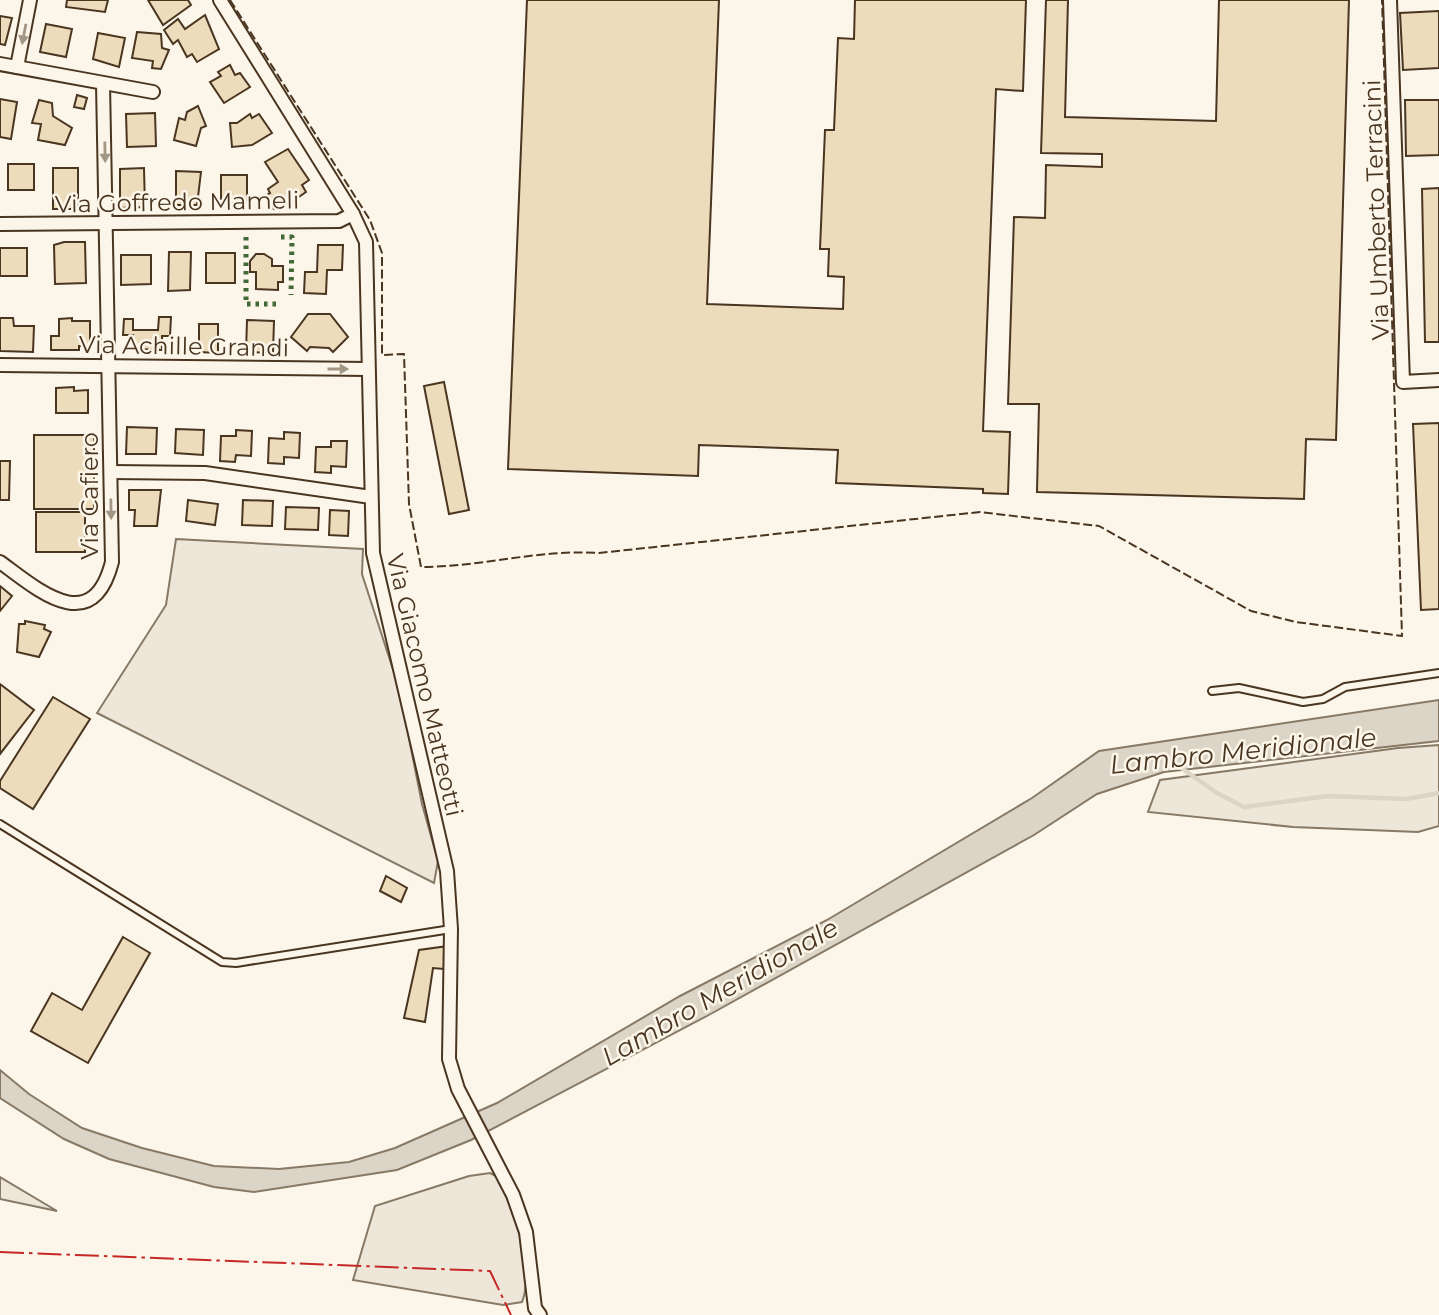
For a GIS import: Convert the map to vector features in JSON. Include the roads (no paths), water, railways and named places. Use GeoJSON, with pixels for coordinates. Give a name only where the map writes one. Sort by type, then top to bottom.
{"type":"FeatureCollection","features":[{"type":"Feature","properties":{"kind":"street"},"geometry":{"type":"LineString","coordinates":[[17,67],[30,0]]}},
{"type":"Feature","properties":{"kind":"street","name":"Via Giacomo Matteotti"},"geometry":{"type":"LineString","coordinates":[[220,0],[353,214],[366,242],[373,553],[447,871],[451,929],[449,1059],[469,1111],[513,1195],[526,1232],[535,1308],[540,1315]]}},
{"type":"Feature","properties":{"kind":"street","name":"Via Umberto Terracini"},"geometry":{"type":"LineString","coordinates":[[1390,0],[1403,382],[1439,380]]}},
{"type":"Feature","properties":{"kind":"street"},"geometry":{"type":"LineString","coordinates":[[0,64],[153,92]]}},
{"type":"Feature","properties":{"kind":"street","name":"Via Cafiero"},"geometry":{"type":"LineString","coordinates":[[0,562],[51,599],[75,603],[91,597],[102,588],[112,562],[103,84]]}},
{"type":"Feature","properties":{"kind":"street","name":"Via Goffredo Mameli"},"geometry":{"type":"LineString","coordinates":[[0,224],[340,221],[353,214]]}},
{"type":"Feature","properties":{"kind":"street","name":"Via Achille Grandi"},"geometry":{"type":"LineString","coordinates":[[0,365],[368,369]]}},
{"type":"Feature","properties":{"kind":"street"},"geometry":{"type":"LineString","coordinates":[[111,472],[205,473],[371,497]]}},
{"type":"Feature","properties":{"kind":"lane"},"geometry":{"type":"LineString","coordinates":[[1212,691],[1239,688],[1303,702],[1323,699],[1345,687],[1439,673]]}},
{"type":"Feature","properties":{"kind":"lane"},"geometry":{"type":"LineString","coordinates":[[0,824],[222,962],[236,963],[451,929]]}},
{"type":"Feature","properties":{"kind":"water","name":"Lambro Meridionale"},"geometry":{"type":"Polygon","coordinates":[[[1439,700],[1439,741],[1164,772],[1097,794],[1034,835],[707,1016],[471,1140],[397,1170],[254,1192],[214,1187],[109,1159],[64,1139],[0,1098],[0,1070],[29,1094],[82,1128],[142,1148],[214,1166],[279,1169],[349,1162],[395,1148],[497,1103],[680,996],[827,920],[1032,798],[1099,751],[1439,700]]]}},
{"type":"Feature","properties":{"kind":"waterway","name":"Lambro Meridionale"},"geometry":{"type":"LineString","coordinates":[[1180,767],[1217,793],[1244,807],[1328,796],[1406,799],[1439,793]]}}]}
